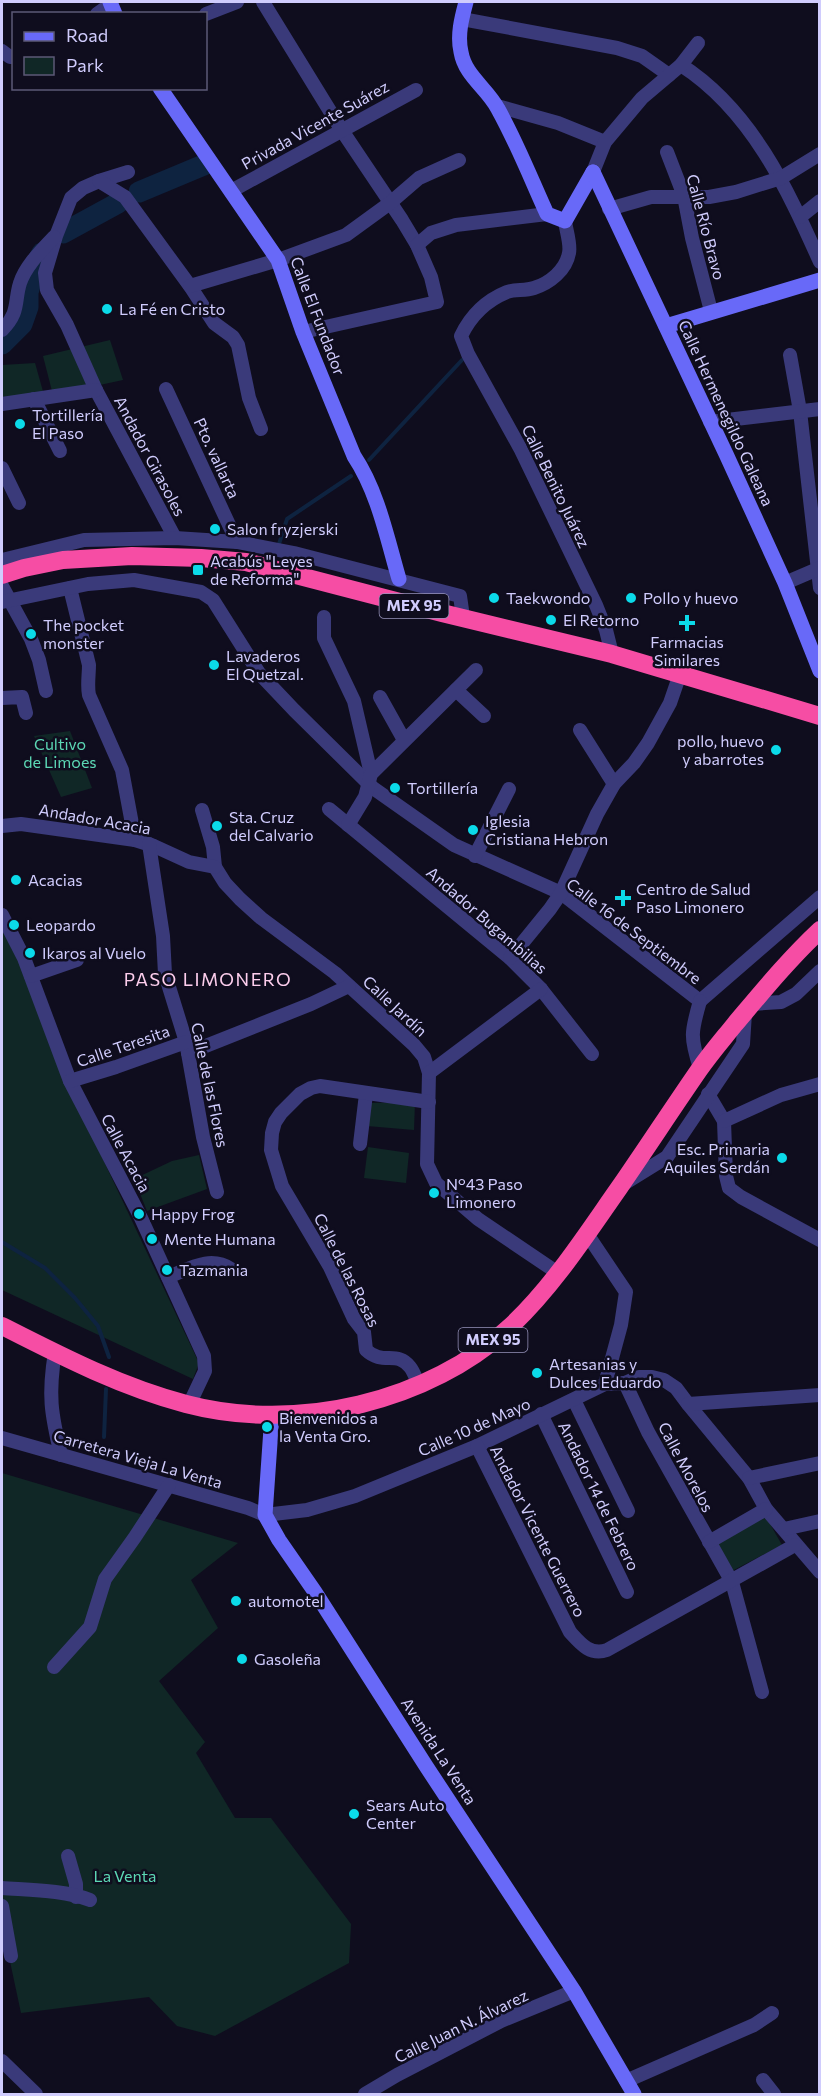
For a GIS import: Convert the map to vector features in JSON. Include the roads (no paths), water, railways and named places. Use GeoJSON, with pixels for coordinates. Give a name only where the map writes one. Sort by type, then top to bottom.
{"type":"FeatureCollection","features":[{"type":"Feature","properties":{"kind":"highway","name":"MEX 95"},"geometry":{"type":"LineString","coordinates":[[2,574],[63,560],[132,556],[246,562],[612,654],[818,711]]}},
{"type":"Feature","properties":{"kind":"highway","name":"MEX 95"},"geometry":{"type":"LineString","coordinates":[[2,1326],[135,1388],[189,1405],[224,1412],[272,1414],[319,1412],[360,1405],[419,1385],[481,1350],[510,1326],[558,1273],[665,1122],[700,1068],[788,962],[819,930]]}},
{"type":"Feature","properties":{"kind":"street"},"geometry":{"type":"LineString","coordinates":[[207,14],[237,2]]}},
{"type":"Feature","properties":{"kind":"street"},"geometry":{"type":"LineString","coordinates":[[263,2],[341,129],[417,245],[431,277],[436,302],[303,332]]}},
{"type":"Feature","properties":{"kind":"street"},"geometry":{"type":"LineString","coordinates":[[466,2],[462,19],[460,51],[466,69],[497,106],[547,214]]}},
{"type":"Feature","properties":{"kind":"street"},"geometry":{"type":"LineString","coordinates":[[462,19],[617,48],[642,56],[669,75]]}},
{"type":"Feature","properties":{"kind":"street"},"geometry":{"type":"LineString","coordinates":[[417,245],[431,233],[456,225],[547,214],[565,221],[593,172],[606,142],[642,98],[681,65],[698,43]]}},
{"type":"Feature","properties":{"kind":"street"},"geometry":{"type":"LineString","coordinates":[[681,65],[702,79],[743,122],[781,178],[819,262]]}},
{"type":"Feature","properties":{"kind":"street","name":"Calle El Fundador"},"geometry":{"type":"LineString","coordinates":[[161,90],[278,260],[303,332],[354,456],[369,481],[399,579]]}},
{"type":"Feature","properties":{"kind":"street","name":"Privada Vicente Suárez"},"geometry":{"type":"LineString","coordinates":[[231,190],[416,90]]}},
{"type":"Feature","properties":{"kind":"street"},"geometry":{"type":"LineString","coordinates":[[497,106],[558,123],[606,142]]}},
{"type":"Feature","properties":{"kind":"street","name":"Calle Río Bravo"},"geometry":{"type":"LineString","coordinates":[[667,152],[684,196],[711,311]]}},
{"type":"Feature","properties":{"kind":"street"},"geometry":{"type":"LineString","coordinates":[[609,209],[651,197],[709,197],[755,187],[781,178],[819,154]]}},
{"type":"Feature","properties":{"kind":"street"},"geometry":{"type":"LineString","coordinates":[[190,286],[278,260],[346,235],[390,203],[419,178],[459,160]]}},
{"type":"Feature","properties":{"kind":"street","name":"Andador Girasoles"},"geometry":{"type":"LineString","coordinates":[[128,172],[83,188],[71,198],[45,273],[47,290],[67,326],[96,390],[175,538]]}},
{"type":"Feature","properties":{"kind":"street","name":"Calle Hermenegildo Galeana"},"geometry":{"type":"LineString","coordinates":[[593,172],[785,583],[819,671]]}},
{"type":"Feature","properties":{"kind":"street"},"geometry":{"type":"LineString","coordinates":[[99,181],[125,197],[214,323],[233,336],[238,345],[249,398],[261,429]]}},
{"type":"Feature","properties":{"kind":"street"},"geometry":{"type":"LineString","coordinates":[[800,217],[819,201]]}},
{"type":"Feature","properties":{"kind":"street","name":"Calle Benito Juárez"},"geometry":{"type":"LineString","coordinates":[[565,221],[569,253],[561,271],[534,288],[509,291],[478,308],[461,336],[468,354],[520,448],[591,595],[606,630],[612,654]]}},
{"type":"Feature","properties":{"kind":"street"},"geometry":{"type":"LineString","coordinates":[[2,330],[17,305],[20,283],[28,267],[56,236]]}},
{"type":"Feature","properties":{"kind":"street"},"geometry":{"type":"LineString","coordinates":[[666,326],[819,280]]}},
{"type":"Feature","properties":{"kind":"street"},"geometry":{"type":"LineString","coordinates":[[790,355],[800,411],[819,588]]}},
{"type":"Feature","properties":{"kind":"street","name":"Pto. vallarta"},"geometry":{"type":"LineString","coordinates":[[166,389],[237,542]]}},
{"type":"Feature","properties":{"kind":"street"},"geometry":{"type":"LineString","coordinates":[[2,404],[96,390]]}},
{"type":"Feature","properties":{"kind":"street"},"geometry":{"type":"LineString","coordinates":[[34,399],[60,451]]}},
{"type":"Feature","properties":{"kind":"street"},"geometry":{"type":"LineString","coordinates":[[710,422],[819,409]]}},
{"type":"Feature","properties":{"kind":"street"},"geometry":{"type":"LineString","coordinates":[[2,468],[19,504]]}},
{"type":"Feature","properties":{"kind":"street"},"geometry":{"type":"LineString","coordinates":[[2,560],[84,540],[175,538],[237,542],[294,553],[460,596],[464,618]]}},
{"type":"Feature","properties":{"kind":"street"},"geometry":{"type":"LineString","coordinates":[[785,583],[818,568]]}},
{"type":"Feature","properties":{"kind":"street","name":"Calle 16 de Septiembre"},"geometry":{"type":"LineString","coordinates":[[70,588],[134,580],[201,592],[213,600],[259,673],[370,779],[454,845],[561,893],[700,1001],[692,1029],[694,1048],[700,1068]]}},
{"type":"Feature","properties":{"kind":"street"},"geometry":{"type":"LineString","coordinates":[[2,586],[5,601],[31,639],[39,660],[46,691]]}},
{"type":"Feature","properties":{"kind":"street"},"geometry":{"type":"LineString","coordinates":[[5,601],[70,588]]}},
{"type":"Feature","properties":{"kind":"street","name":"Calle de las Flores"},"geometry":{"type":"LineString","coordinates":[[70,588],[89,665],[90,677],[87,685],[89,695],[122,770],[142,842],[163,936],[165,974],[187,1047],[203,1137],[217,1192]]}},
{"type":"Feature","properties":{"kind":"street"},"geometry":{"type":"LineString","coordinates":[[324,617],[324,638],[354,701],[370,779]]}},
{"type":"Feature","properties":{"kind":"street"},"geometry":{"type":"LineString","coordinates":[[348,825],[365,797],[370,779],[404,740],[418,729],[476,670]]}},
{"type":"Feature","properties":{"kind":"street"},"geometry":{"type":"LineString","coordinates":[[510,958],[561,893],[575,859],[614,784],[634,763],[648,743],[670,703],[680,674]]}},
{"type":"Feature","properties":{"kind":"street"},"geometry":{"type":"LineString","coordinates":[[456,690],[484,716]]}},
{"type":"Feature","properties":{"kind":"street"},"geometry":{"type":"LineString","coordinates":[[2,698],[22,697],[26,713]]}},
{"type":"Feature","properties":{"kind":"street"},"geometry":{"type":"LineString","coordinates":[[380,697],[404,740]]}},
{"type":"Feature","properties":{"kind":"street"},"geometry":{"type":"LineString","coordinates":[[580,730],[614,784]]}},
{"type":"Feature","properties":{"kind":"street"},"geometry":{"type":"LineString","coordinates":[[475,856],[509,789]]}},
{"type":"Feature","properties":{"kind":"street","name":"Andador Bugambilias"},"geometry":{"type":"LineString","coordinates":[[329,809],[510,958],[541,989],[592,1054]]}},
{"type":"Feature","properties":{"kind":"street"},"geometry":{"type":"LineString","coordinates":[[202,810],[213,847],[215,867]]}},
{"type":"Feature","properties":{"kind":"street","name":"Andador Acacia"},"geometry":{"type":"LineString","coordinates":[[2,826],[21,824],[42,826],[142,842],[189,862],[215,867]]}},
{"type":"Feature","properties":{"kind":"street","name":"Calle Jardín"},"geometry":{"type":"LineString","coordinates":[[215,867],[225,883],[261,918],[313,956],[414,1045],[424,1057],[429,1073],[427,1164],[436,1183],[454,1201],[478,1219],[558,1273]]}},
{"type":"Feature","properties":{"kind":"street"},"geometry":{"type":"LineString","coordinates":[[700,1001],[819,897]]}},
{"type":"Feature","properties":{"kind":"street","name":"Calle Acacia"},"geometry":{"type":"LineString","coordinates":[[2,915],[24,958],[70,1081],[141,1218],[204,1356],[206,1371],[189,1405]]}},
{"type":"Feature","properties":{"kind":"street"},"geometry":{"type":"LineString","coordinates":[[31,976],[77,960]]}},
{"type":"Feature","properties":{"kind":"street"},"geometry":{"type":"LineString","coordinates":[[620,1185],[667,1157],[743,1044],[748,1009],[781,1002],[796,994],[819,972]]}},
{"type":"Feature","properties":{"kind":"street","name":"Calle Teresita"},"geometry":{"type":"LineString","coordinates":[[70,1081],[187,1047],[311,1004],[349,986]]}},
{"type":"Feature","properties":{"kind":"street"},"geometry":{"type":"LineString","coordinates":[[429,1073],[541,989]]}},
{"type":"Feature","properties":{"kind":"street"},"geometry":{"type":"LineString","coordinates":[[724,1120],[781,1095],[819,1084]]}},
{"type":"Feature","properties":{"kind":"street","name":"Calle de las Rosas"},"geometry":{"type":"LineString","coordinates":[[366,1094],[320,1086],[311,1088],[291,1102],[275,1122],[271,1150],[282,1186],[330,1267],[354,1318],[364,1332],[366,1350],[373,1357],[398,1358],[408,1364],[419,1385]]}},
{"type":"Feature","properties":{"kind":"street"},"geometry":{"type":"LineString","coordinates":[[360,1144],[366,1094],[429,1102]]}},
{"type":"Feature","properties":{"kind":"street"},"geometry":{"type":"LineString","coordinates":[[708,1094],[724,1120],[726,1176],[729,1188],[819,1240]]}},
{"type":"Feature","properties":{"kind":"street"},"geometry":{"type":"LineString","coordinates":[[587,1234],[626,1292],[621,1325],[605,1384],[626,1383],[639,1377],[652,1377],[664,1380],[676,1388],[749,1478],[766,1509],[819,1572]]}},
{"type":"Feature","properties":{"kind":"street"},"geometry":{"type":"LineString","coordinates":[[168,1277],[214,1262],[231,1269]]}},
{"type":"Feature","properties":{"kind":"street"},"geometry":{"type":"LineString","coordinates":[[55,1352],[50,1382],[51,1414],[61,1455]]}},
{"type":"Feature","properties":{"kind":"street","name":"Calle Morelos"},"geometry":{"type":"LineString","coordinates":[[626,1383],[648,1432],[732,1582],[762,1692]]}},
{"type":"Feature","properties":{"kind":"street","name":"Calle 10 de Mayo"},"geometry":{"type":"LineString","coordinates":[[265,1515],[307,1510],[355,1496],[477,1446],[605,1384]]}},
{"type":"Feature","properties":{"kind":"street"},"geometry":{"type":"LineString","coordinates":[[688,1404],[819,1395]]}},
{"type":"Feature","properties":{"kind":"street"},"geometry":{"type":"LineString","coordinates":[[574,1400],[628,1511]]}},
{"type":"Feature","properties":{"kind":"street"},"geometry":{"type":"LineString","coordinates":[[265,1515],[272,1414]]}},
{"type":"Feature","properties":{"kind":"street","name":"Andador 14 de Febrero"},"geometry":{"type":"LineString","coordinates":[[541,1414],[627,1592]]}},
{"type":"Feature","properties":{"kind":"street","name":"Carretera Vieja La Venta"},"geometry":{"type":"LineString","coordinates":[[2,1438],[248,1508],[265,1515]]}},
{"type":"Feature","properties":{"kind":"street","name":"Andador Vicente Guerrero"},"geometry":{"type":"LineString","coordinates":[[477,1446],[570,1632],[582,1645],[594,1652],[607,1650],[643,1628],[732,1582]]}},
{"type":"Feature","properties":{"kind":"street"},"geometry":{"type":"LineString","coordinates":[[749,1478],[819,1463]]}},
{"type":"Feature","properties":{"kind":"street"},"geometry":{"type":"LineString","coordinates":[[54,1667],[90,1627],[105,1579],[169,1485]]}},
{"type":"Feature","properties":{"kind":"street"},"geometry":{"type":"LineString","coordinates":[[710,1542],[766,1509]]}},
{"type":"Feature","properties":{"kind":"street","name":"Avenida La Venta"},"geometry":{"type":"LineString","coordinates":[[265,1515],[279,1540],[574,1991],[630,2088]]}},
{"type":"Feature","properties":{"kind":"street"},"geometry":{"type":"LineString","coordinates":[[784,1528],[819,1521]]}},
{"type":"Feature","properties":{"kind":"street"},"geometry":{"type":"LineString","coordinates":[[732,1582],[795,1545]]}},
{"type":"Feature","properties":{"kind":"street"},"geometry":{"type":"LineString","coordinates":[[2,1888],[83,1898],[76,1884],[68,1856]]}},
{"type":"Feature","properties":{"kind":"street"},"geometry":{"type":"LineString","coordinates":[[2,1906],[11,1956]]}},
{"type":"Feature","properties":{"kind":"street","name":"Calle Juan N. Álvarez"},"geometry":{"type":"LineString","coordinates":[[365,2094],[397,2075],[501,2022],[574,1991]]}},
{"type":"Feature","properties":{"kind":"street"},"geometry":{"type":"LineString","coordinates":[[630,2088],[754,2025],[772,2013]]}},
{"type":"Feature","properties":{"kind":"street"},"geometry":{"type":"LineString","coordinates":[[2,2064],[36,2094]]}},
{"type":"Feature","properties":{"kind":"street"},"geometry":{"type":"LineString","coordinates":[[763,2080],[774,2094]]}},
{"type":"Feature","properties":{"kind":"waterway"},"geometry":{"type":"LineString","coordinates":[[139,192],[206,164]]}},
{"type":"Feature","properties":{"kind":"waterway"},"geometry":{"type":"LineString","coordinates":[[63,233],[118,203]]}},
{"type":"Feature","properties":{"kind":"waterway"},"geometry":{"type":"LineString","coordinates":[[2,344],[22,324],[28,307],[28,292],[42,253]]}},
{"type":"Feature","properties":{"kind":"waterway"},"geometry":{"type":"LineString","coordinates":[[369,460],[462,360]]}},
{"type":"Feature","properties":{"kind":"waterway"},"geometry":{"type":"LineString","coordinates":[[279,544],[287,519],[351,476]]}},
{"type":"Feature","properties":{"kind":"waterway"},"geometry":{"type":"LineString","coordinates":[[2,1242],[45,1268],[75,1298],[98,1326],[109,1357]]}},
{"type":"Feature","properties":{"kind":"waterway"},"geometry":{"type":"LineString","coordinates":[[104,1437],[106,1389]]}},
{"type":"Feature","properties":{"kind":"place","name":"La Fé en Cristo"},"geometry":{"type":"Point","coordinates":[107,309]}},
{"type":"Feature","properties":{"kind":"place","name":"Tortillería El Paso"},"geometry":{"type":"Point","coordinates":[20,424]}},
{"type":"Feature","properties":{"kind":"place","name":"Salon fryzjerski"},"geometry":{"type":"Point","coordinates":[215,529]}},
{"type":"Feature","properties":{"kind":"place","name":"Acabús \"Leyes de Reforma\""},"geometry":{"type":"Point","coordinates":[198,570]}},
{"type":"Feature","properties":{"kind":"place","name":"Taekwondo"},"geometry":{"type":"Point","coordinates":[494,598]}},
{"type":"Feature","properties":{"kind":"place","name":"Pollo y huevo"},"geometry":{"type":"Point","coordinates":[631,598]}},
{"type":"Feature","properties":{"kind":"place","name":"El Retorno"},"geometry":{"type":"Point","coordinates":[551,620]}},
{"type":"Feature","properties":{"kind":"place","name":"Farmacias Similares"},"geometry":{"type":"Point","coordinates":[687,623]}},
{"type":"Feature","properties":{"kind":"place","name":"The pocket monster"},"geometry":{"type":"Point","coordinates":[31,634]}},
{"type":"Feature","properties":{"kind":"place","name":"Lavaderos El Quetzal."},"geometry":{"type":"Point","coordinates":[214,665]}},
{"type":"Feature","properties":{"kind":"place","name":"pollo, huevo y abarrotes"},"geometry":{"type":"Point","coordinates":[776,750]}},
{"type":"Feature","properties":{"kind":"place","name":"Tortillería"},"geometry":{"type":"Point","coordinates":[395,788]}},
{"type":"Feature","properties":{"kind":"place","name":"Sta. Cruz del Calvario"},"geometry":{"type":"Point","coordinates":[217,826]}},
{"type":"Feature","properties":{"kind":"place","name":"Iglesia Cristiana Hebron"},"geometry":{"type":"Point","coordinates":[473,830]}},
{"type":"Feature","properties":{"kind":"place","name":"Acacias"},"geometry":{"type":"Point","coordinates":[16,880]}},
{"type":"Feature","properties":{"kind":"place","name":"Centro de Salud Paso Limonero"},"geometry":{"type":"Point","coordinates":[623,898]}},
{"type":"Feature","properties":{"kind":"place","name":"Leopardo"},"geometry":{"type":"Point","coordinates":[14,925]}},
{"type":"Feature","properties":{"kind":"place","name":"Ikaros al Vuelo"},"geometry":{"type":"Point","coordinates":[30,953]}},
{"type":"Feature","properties":{"kind":"place","name":"Esc. Primaria Aquiles Serdán"},"geometry":{"type":"Point","coordinates":[782,1158]}},
{"type":"Feature","properties":{"kind":"place","name":"N°43 Paso Limonero"},"geometry":{"type":"Point","coordinates":[434,1193]}},
{"type":"Feature","properties":{"kind":"place","name":"Happy Frog"},"geometry":{"type":"Point","coordinates":[139,1214]}},
{"type":"Feature","properties":{"kind":"place","name":"Mente Humana"},"geometry":{"type":"Point","coordinates":[152,1239]}},
{"type":"Feature","properties":{"kind":"place","name":"Tazmania"},"geometry":{"type":"Point","coordinates":[167,1270]}},
{"type":"Feature","properties":{"kind":"place","name":"Artesanias y Dulces Eduardo"},"geometry":{"type":"Point","coordinates":[537,1373]}},
{"type":"Feature","properties":{"kind":"place","name":"Bienvenidos a la Venta Gro."},"geometry":{"type":"Point","coordinates":[267,1427]}},
{"type":"Feature","properties":{"kind":"place","name":"automotel"},"geometry":{"type":"Point","coordinates":[236,1601]}},
{"type":"Feature","properties":{"kind":"place","name":"Gasoleña"},"geometry":{"type":"Point","coordinates":[242,1659]}},
{"type":"Feature","properties":{"kind":"place","name":"Sears Auto Center"},"geometry":{"type":"Point","coordinates":[354,1814]}},
{"type":"Feature","properties":{"kind":"district","name":"PASO LIMONERO"},"geometry":{"type":"Point","coordinates":[208,980]}},
{"type":"Feature","properties":{"kind":"park label","name":"Cultivo de Limoes"},"geometry":{"type":"Point","coordinates":[60,753]}},
{"type":"Feature","properties":{"kind":"park label","name":"La Venta"},"geometry":{"type":"Point","coordinates":[125,1876]}}]}
